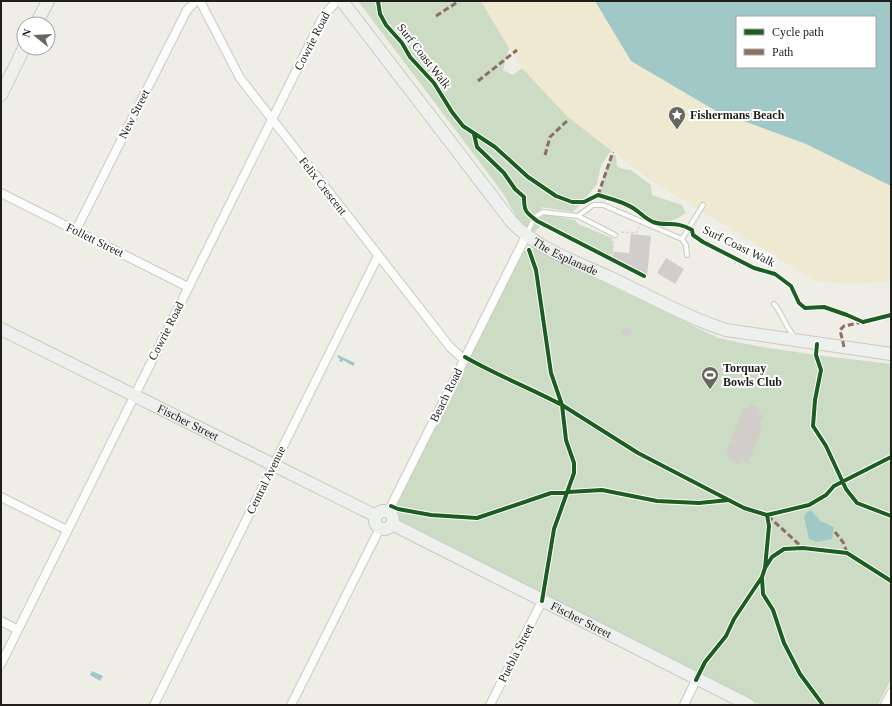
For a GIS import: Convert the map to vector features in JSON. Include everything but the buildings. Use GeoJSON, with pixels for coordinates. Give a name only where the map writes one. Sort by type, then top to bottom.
{"type":"FeatureCollection","features":[{"type":"Feature","properties":{"kind":"street"},"geometry":{"type":"LineString","coordinates":[[40,16],[48,1]]}},
{"type":"Feature","properties":{"kind":"street","name":"New Street"},"geometry":{"type":"LineString","coordinates":[[76,230],[187,10],[196,1]]}},
{"type":"Feature","properties":{"kind":"street","name":"Felix Crescent"},"geometry":{"type":"LineString","coordinates":[[200,1],[240,78],[378,256],[450,347],[463,360]]}},
{"type":"Feature","properties":{"kind":"street","name":"Cowrie Road"},"geometry":{"type":"LineString","coordinates":[[1,664],[324,15],[337,1]]}},
{"type":"Feature","properties":{"kind":"street","name":"The Esplanade"},"geometry":{"type":"LineString","coordinates":[[342,1],[511,221],[526,236],[544,246],[714,326],[738,333],[891,354]]}},
{"type":"Feature","properties":{"kind":"street"},"geometry":{"type":"LineString","coordinates":[[1,95],[20,56]]}},
{"type":"Feature","properties":{"kind":"street","name":"Follett Street"},"geometry":{"type":"LineString","coordinates":[[1,194],[188,286]]}},
{"type":"Feature","properties":{"kind":"street","name":"Beach Road"},"geometry":{"type":"LineString","coordinates":[[388,512],[526,236]]}},
{"type":"Feature","properties":{"kind":"street","name":"Central Avenue"},"geometry":{"type":"LineString","coordinates":[[154,705],[378,256]]}},
{"type":"Feature","properties":{"kind":"street","name":"Fischer Street"},"geometry":{"type":"LineString","coordinates":[[1,330],[376,516]]}},
{"type":"Feature","properties":{"kind":"street"},"geometry":{"type":"LineString","coordinates":[[1,498],[67,530]]}},
{"type":"Feature","properties":{"kind":"street"},"geometry":{"type":"LineString","coordinates":[[381,511],[388,512],[392,517],[392,524],[387,529],[380,528],[375,523],[376,516],[381,511]]}},
{"type":"Feature","properties":{"kind":"street","name":"Fischer Street"},"geometry":{"type":"LineString","coordinates":[[392,524],[696,680],[749,705]]}},
{"type":"Feature","properties":{"kind":"street"},"geometry":{"type":"LineString","coordinates":[[291,705],[380,528]]}},
{"type":"Feature","properties":{"kind":"street","name":"Puebla Street"},"geometry":{"type":"LineString","coordinates":[[490,705],[542,601]]}},
{"type":"Feature","properties":{"kind":"street"},"geometry":{"type":"LineString","coordinates":[[1,621],[18,630]]}},
{"type":"Feature","properties":{"kind":"street"},"geometry":{"type":"LineString","coordinates":[[684,705],[696,680]]}},
{"type":"Feature","properties":{"kind":"street"},"geometry":{"type":"LineString","coordinates":[[885,705],[891,693]]}},
{"type":"Feature","properties":{"kind":"lane"},"geometry":{"type":"LineString","coordinates":[[578,216],[594,205],[603,205],[682,239],[686,245],[687,255]]}},
{"type":"Feature","properties":{"kind":"lane"},"geometry":{"type":"LineString","coordinates":[[682,239],[703,205]]}},
{"type":"Feature","properties":{"kind":"lane"},"geometry":{"type":"LineString","coordinates":[[526,236],[535,217],[543,212],[578,216],[615,235]]}},
{"type":"Feature","properties":{"kind":"lane"},"geometry":{"type":"LineString","coordinates":[[774,304],[779,309],[788,329],[800,341]]}},
{"type":"Feature","properties":{"kind":"path"},"geometry":{"type":"LineString","coordinates":[[611,258],[615,235],[617,232],[636,233],[640,225]]}},
{"type":"Feature","properties":{"kind":"path"},"geometry":{"type":"LineString","coordinates":[[605,256],[617,262]]}},
{"type":"Feature","properties":{"kind":"path"},"geometry":{"type":"LineString","coordinates":[[735,264],[737,259]]}},
{"type":"Feature","properties":{"kind":"path"},"geometry":{"type":"LineString","coordinates":[[663,381],[740,412]]}},
{"type":"Feature","properties":{"kind":"green space"},"geometry":{"type":"Polygon","coordinates":[[[358,1],[481,1],[509,48],[503,70],[513,75],[522,68],[568,117],[611,150],[601,166],[597,184],[576,209],[572,212],[541,207],[542,215],[575,220],[578,224],[612,238],[613,247],[611,257],[609,259],[603,256],[601,252],[543,223],[534,233],[519,221],[503,193],[358,1]]]}},
{"type":"Feature","properties":{"kind":"green space"},"geometry":{"type":"Polygon","coordinates":[[[613,154],[616,156],[617,166],[622,169],[631,170],[651,185],[652,195],[682,205],[686,213],[670,221],[654,221],[642,215],[630,206],[600,193],[606,168],[613,154]]]}},
{"type":"Feature","properties":{"kind":"green space"},"geometry":{"type":"Polygon","coordinates":[[[535,249],[718,338],[756,346],[891,364],[891,679],[878,705],[761,705],[396,520],[393,509],[523,251],[535,249]]]}},
{"type":"Feature","properties":{"kind":"sand","name":"Fishermans Beach"},"geometry":{"type":"Polygon","coordinates":[[[481,1],[595,1],[631,61],[716,111],[806,144],[891,186],[891,281],[833,283],[814,280],[646,177],[568,117],[522,68],[481,1]]]}},
{"type":"Feature","properties":{"kind":"water"},"geometry":{"type":"Polygon","coordinates":[[[595,1],[891,1],[891,186],[806,144],[716,111],[631,61],[595,1]]]}},
{"type":"Feature","properties":{"kind":"water"},"geometry":{"type":"Polygon","coordinates":[[[338,355],[355,363],[353,366],[343,360],[342,362],[339,361],[340,359],[337,357],[338,355]]]}},
{"type":"Feature","properties":{"kind":"water"},"geometry":{"type":"Polygon","coordinates":[[[811,510],[820,521],[834,527],[832,539],[817,542],[809,539],[804,517],[807,512],[811,510]]]}},
{"type":"Feature","properties":{"kind":"water"},"geometry":{"type":"Polygon","coordinates":[[[92,671],[103,676],[100,681],[90,675],[92,671]]]}},
{"type":"Feature","properties":{"kind":"marked path"},"geometry":{"type":"LineString","coordinates":[[436,16],[459,1]]}},
{"type":"Feature","properties":{"kind":"marked path"},"geometry":{"type":"LineString","coordinates":[[478,81],[517,50]]}},
{"type":"Feature","properties":{"kind":"marked path"},"geometry":{"type":"LineString","coordinates":[[545,155],[550,137],[568,120]]}},
{"type":"Feature","properties":{"kind":"marked path"},"geometry":{"type":"LineString","coordinates":[[598,195],[613,152]]}},
{"type":"Feature","properties":{"kind":"marked path"},"geometry":{"type":"LineString","coordinates":[[844,347],[840,330],[844,326],[863,322]]}},
{"type":"Feature","properties":{"kind":"marked path"},"geometry":{"type":"LineString","coordinates":[[768,516],[803,548]]}},
{"type":"Feature","properties":{"kind":"marked path"},"geometry":{"type":"LineString","coordinates":[[835,532],[843,542],[847,553]]}},
{"type":"Feature","properties":{"kind":"cycle path","name":"Surf Coast Walk"},"geometry":{"type":"LineString","coordinates":[[378,1],[380,14],[386,25],[402,43],[410,57],[434,83],[452,112],[463,126],[495,147],[528,177],[556,196],[572,202],[584,202],[598,195],[616,200],[629,206],[653,222],[676,224],[686,227],[692,230],[693,235],[703,242],[754,268],[775,274],[791,286],[799,303],[805,308],[824,307],[863,322],[891,315]]}},
{"type":"Feature","properties":{"kind":"cycle path"},"geometry":{"type":"LineString","coordinates":[[474,134],[477,147],[504,173],[515,189],[524,197],[524,206],[530,216],[644,276]]}},
{"type":"Feature","properties":{"kind":"cycle path"},"geometry":{"type":"LineString","coordinates":[[529,250],[536,270],[551,373],[562,405],[638,453],[744,508],[767,515],[769,526],[765,568]]}},
{"type":"Feature","properties":{"kind":"cycle path"},"geometry":{"type":"LineString","coordinates":[[817,344],[816,355],[821,370],[815,400],[813,426],[826,446],[846,489],[857,503],[891,516]]}},
{"type":"Feature","properties":{"kind":"cycle path"},"geometry":{"type":"LineString","coordinates":[[465,357],[562,405],[566,440],[574,463],[574,473],[554,529],[542,601]]}},
{"type":"Feature","properties":{"kind":"cycle path"},"geometry":{"type":"LineString","coordinates":[[767,515],[809,505],[826,495],[834,486],[891,457]]}},
{"type":"Feature","properties":{"kind":"cycle path"},"geometry":{"type":"LineString","coordinates":[[391,506],[398,509],[431,515],[477,518],[551,493],[602,490],[657,501],[699,503],[729,500]]}},
{"type":"Feature","properties":{"kind":"cycle path"},"geometry":{"type":"LineString","coordinates":[[823,705],[800,674],[784,643],[773,610],[763,594],[762,577],[765,568],[772,557],[784,549],[803,548],[847,553],[891,581]]}},
{"type":"Feature","properties":{"kind":"cycle path"},"geometry":{"type":"LineString","coordinates":[[696,680],[705,662],[726,636],[734,619],[762,577]]}},
{"type":"Feature","properties":{"kind":"place","name":"Fishermans Beach"},"geometry":{"type":"Point","coordinates":[677,130]}},
{"type":"Feature","properties":{"kind":"place","name":"Torquay Bowls Club"},"geometry":{"type":"Point","coordinates":[710,390]}}]}
